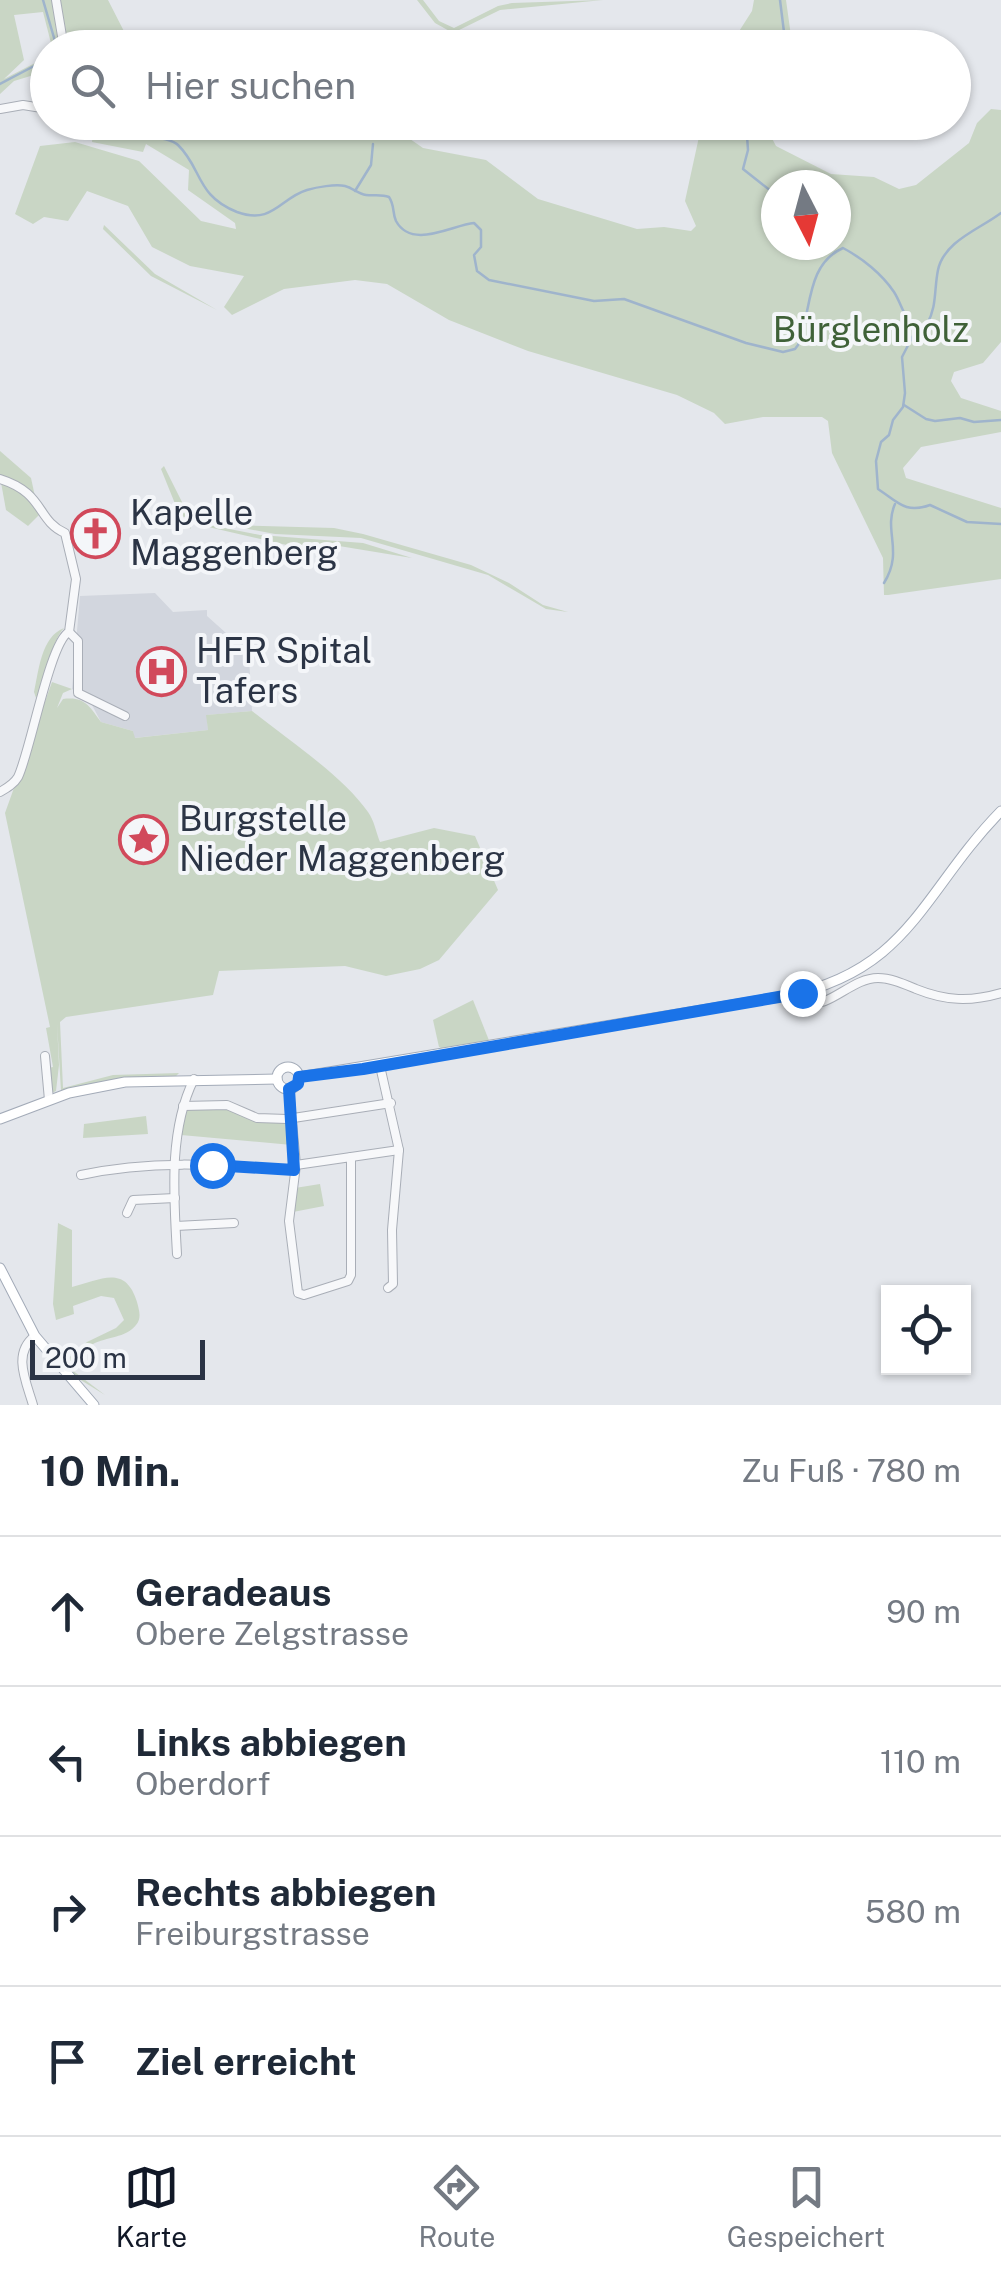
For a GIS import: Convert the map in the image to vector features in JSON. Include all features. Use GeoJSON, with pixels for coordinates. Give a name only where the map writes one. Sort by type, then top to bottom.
{"type":"FeatureCollection","features":[{"type":"Feature","properties":{"kind":"main road"},"geometry":{"type":"LineString","coordinates":[[299,1077],[802,993],[843,979],[886,951],[999,817]]}},
{"type":"Feature","properties":{"kind":"main road"},"geometry":{"type":"LineString","coordinates":[[287,1066],[297,1070],[299,1077],[298,1084],[289,1089],[277,1079],[287,1066]]}},
{"type":"Feature","properties":{"kind":"main road"},"geometry":{"type":"LineString","coordinates":[[0,1119],[48,1100],[113,1084],[277,1079]]}},
{"type":"Feature","properties":{"kind":"main road"},"geometry":{"type":"LineString","coordinates":[[0,1268],[35,1336],[94,1405]]}},
{"type":"Feature","properties":{"kind":"street"},"geometry":{"type":"LineString","coordinates":[[56,0],[61,30]]}},
{"type":"Feature","properties":{"kind":"street"},"geometry":{"type":"LineString","coordinates":[[0,109],[30,106]]}},
{"type":"Feature","properties":{"kind":"street"},"geometry":{"type":"LineString","coordinates":[[0,480],[23,488],[36,499],[51,524],[65,534],[76,579],[69,632],[60,639],[18,776],[0,792]]}},
{"type":"Feature","properties":{"kind":"street"},"geometry":{"type":"LineString","coordinates":[[69,632],[78,641],[78,692],[125,716]]}},
{"type":"Feature","properties":{"kind":"street"},"geometry":{"type":"LineString","coordinates":[[802,993],[805,1003],[818,1006],[859,982],[878,978],[949,1000],[972,1000],[1001,992]]}},
{"type":"Feature","properties":{"kind":"street"},"geometry":{"type":"LineString","coordinates":[[45,1056],[48,1100]]}},
{"type":"Feature","properties":{"kind":"street"},"geometry":{"type":"LineString","coordinates":[[380,1066],[399,1150],[392,1230],[393,1284],[388,1288]]}},
{"type":"Feature","properties":{"kind":"street"},"geometry":{"type":"LineString","coordinates":[[177,1254],[177,1162],[183,1106],[194,1079]]}},
{"type":"Feature","properties":{"kind":"street"},"geometry":{"type":"LineString","coordinates":[[289,1089],[295,1167],[289,1220],[298,1293],[304,1295],[348,1281],[351,1275],[350,1158]]}},
{"type":"Feature","properties":{"kind":"street"},"geometry":{"type":"LineString","coordinates":[[183,1106],[227,1104],[257,1118],[292,1119],[391,1103]]}},
{"type":"Feature","properties":{"kind":"street"},"geometry":{"type":"LineString","coordinates":[[81,1176],[113,1168],[177,1162],[295,1167],[399,1150]]}},
{"type":"Feature","properties":{"kind":"street"},"geometry":{"type":"LineString","coordinates":[[127,1214],[132,1200],[175,1198]]}},
{"type":"Feature","properties":{"kind":"street"},"geometry":{"type":"LineString","coordinates":[[176,1226],[234,1223]]}},
{"type":"Feature","properties":{"kind":"street"},"geometry":{"type":"LineString","coordinates":[[32,1405],[21,1356],[23,1347],[35,1336]]}},
{"type":"Feature","properties":{"kind":"shaded area","name":"HFR Spital Tafers"},"geometry":{"type":"Polygon","coordinates":[[[155,593],[173,612],[207,610],[207,616],[226,633],[245,644],[252,711],[207,715],[208,730],[134,738],[133,731],[101,722],[92,705],[72,689],[80,596],[155,593]]]}},
{"type":"Feature","properties":{"kind":"green space"},"geometry":{"type":"Polygon","coordinates":[[[0,0],[108,0],[123,30],[48,30],[43,12],[14,15],[24,60],[4,79],[30,66],[30,76],[14,81],[0,94],[0,0]]]}},
{"type":"Feature","properties":{"kind":"green space"},"geometry":{"type":"Polygon","coordinates":[[[417,0],[423,0],[439,21],[454,28],[512,3],[603,0],[500,10],[459,30],[448,30],[435,23],[417,0]]]}},
{"type":"Feature","properties":{"kind":"green space"},"geometry":{"type":"Polygon","coordinates":[[[754,0],[786,0],[790,30],[740,30],[754,0]]]}},
{"type":"Feature","properties":{"kind":"green space","name":"Bürglenholz"},"geometry":{"type":"Polygon","coordinates":[[[991,109],[1001,110],[1001,342],[983,363],[954,372],[951,381],[961,398],[1001,411],[1001,432],[921,447],[903,468],[906,478],[1001,508],[1001,579],[888,595],[884,595],[883,558],[832,453],[828,421],[822,417],[763,417],[725,424],[714,413],[677,395],[528,351],[449,320],[387,284],[355,280],[284,289],[232,315],[224,307],[244,276],[190,266],[152,247],[128,206],[87,191],[68,221],[44,217],[33,224],[15,214],[40,146],[75,142],[139,161],[201,221],[236,229],[235,223],[188,190],[189,170],[146,144],[143,152],[92,140],[411,140],[423,148],[486,160],[538,199],[637,229],[691,231],[696,226],[685,201],[698,140],[773,140],[776,146],[823,170],[761,170],[761,260],[851,260],[851,175],[874,177],[899,189],[916,185],[971,140],[977,123],[991,109]]]}},
{"type":"Feature","properties":{"kind":"green space"},"geometry":{"type":"Polygon","coordinates":[[[104,225],[155,274],[217,310],[151,276],[103,229],[104,225]]]}},
{"type":"Feature","properties":{"kind":"green space"},"geometry":{"type":"Polygon","coordinates":[[[0,451],[31,478],[39,515],[28,526],[6,510],[0,451]]]}},
{"type":"Feature","properties":{"kind":"green space"},"geometry":{"type":"Polygon","coordinates":[[[164,466],[189,516],[232,525],[334,528],[363,534],[471,565],[543,605],[568,612],[546,609],[488,575],[361,538],[275,534],[180,516],[161,469],[164,466]]]}},
{"type":"Feature","properties":{"kind":"green space"},"geometry":{"type":"Polygon","coordinates":[[[184,520],[260,535],[363,543],[412,558],[339,546],[291,546],[191,523],[191,529],[184,520]]]}},
{"type":"Feature","properties":{"kind":"green space"},"geometry":{"type":"Polygon","coordinates":[[[64,628],[36,698],[34,692],[46,646],[64,628]]]}},
{"type":"Feature","properties":{"kind":"green space"},"geometry":{"type":"Polygon","coordinates":[[[52,682],[72,689],[63,693],[57,708],[63,699],[82,701],[101,722],[133,731],[135,738],[208,730],[206,715],[252,711],[357,798],[370,815],[380,842],[434,828],[475,836],[498,890],[439,960],[420,969],[386,976],[345,966],[219,971],[213,995],[66,1017],[60,1022],[63,1088],[113,1075],[179,1073],[61,1091],[57,1023],[59,1065],[56,1091],[52,1093],[48,1068],[53,1067],[46,1028],[50,1027],[5,813],[52,682]]]}},
{"type":"Feature","properties":{"kind":"green space"},"geometry":{"type":"Polygon","coordinates":[[[473,1000],[490,1043],[446,1050],[439,1047],[433,1020],[473,1000]]]}},
{"type":"Feature","properties":{"kind":"green space"},"geometry":{"type":"Polygon","coordinates":[[[187,1107],[224,1107],[285,1122],[291,1127],[292,1145],[181,1135],[182,1113],[187,1107]]]}},
{"type":"Feature","properties":{"kind":"green space"},"geometry":{"type":"Polygon","coordinates":[[[146,1116],[148,1134],[83,1138],[84,1124],[146,1116]]]}},
{"type":"Feature","properties":{"kind":"green space"},"geometry":{"type":"Polygon","coordinates":[[[320,1184],[324,1206],[293,1212],[295,1188],[320,1184]]]}},
{"type":"Feature","properties":{"kind":"green space"},"geometry":{"type":"Polygon","coordinates":[[[58,1223],[72,1230],[72,1287],[118,1279],[126,1282],[137,1302],[139,1320],[132,1329],[90,1346],[68,1363],[105,1395],[71,1374],[58,1355],[65,1361],[87,1342],[124,1320],[114,1298],[101,1296],[73,1306],[74,1314],[56,1320],[53,1304],[58,1223]]]}},
{"type":"Feature","properties":{"kind":"waterway"},"geometry":{"type":"LineString","coordinates":[[43,0],[52,30]]}},
{"type":"Feature","properties":{"kind":"waterway"},"geometry":{"type":"LineString","coordinates":[[780,0],[784,30]]}},
{"type":"Feature","properties":{"kind":"waterway"},"geometry":{"type":"LineString","coordinates":[[0,84],[30,68]]}},
{"type":"Feature","properties":{"kind":"waterway"},"geometry":{"type":"LineString","coordinates":[[165,140],[178,145],[186,154],[214,198],[237,212],[268,213],[298,194],[326,186],[345,186],[363,194],[386,196],[391,200],[396,221],[412,234],[433,234],[474,223],[481,230],[481,247],[474,255],[477,271],[489,280],[594,301],[624,299],[746,343],[783,352],[798,345],[816,277],[831,256],[843,248],[878,273],[918,326],[927,324],[938,270],[947,251],[1001,213]]}},
{"type":"Feature","properties":{"kind":"waterway"},"geometry":{"type":"LineString","coordinates":[[747,140],[743,169],[761,183]]}},
{"type":"Feature","properties":{"kind":"waterway"},"geometry":{"type":"LineString","coordinates":[[355,191],[371,165],[373,144]]}},
{"type":"Feature","properties":{"kind":"waterway"},"geometry":{"type":"LineString","coordinates":[[918,326],[902,357],[903,407],[893,420],[889,435],[881,442],[876,461],[878,489],[908,507],[930,505],[967,522],[1001,524]]}},
{"type":"Feature","properties":{"kind":"waterway"},"geometry":{"type":"LineString","coordinates":[[904,405],[935,421],[1001,420]]}},
{"type":"Feature","properties":{"kind":"waterway"},"geometry":{"type":"LineString","coordinates":[[884,583],[892,561],[895,504]]}},
{"type":"Feature","properties":{"kind":"place","name":"Kapelle Maggenberg"},"geometry":{"type":"Point","coordinates":[95,533]}},
{"type":"Feature","properties":{"kind":"place","name":"HFR Spital Tafers"},"geometry":{"type":"Point","coordinates":[161,671]}},
{"type":"Feature","properties":{"kind":"place","name":"Burgstelle Nieder Maggenberg"},"geometry":{"type":"Point","coordinates":[144,839]}},
{"type":"Feature","properties":{"kind":"route"},"geometry":{"type":"LineString","coordinates":[[212,1165],[294,1170],[289,1089],[298,1084],[299,1077],[802,993]]}}]}
